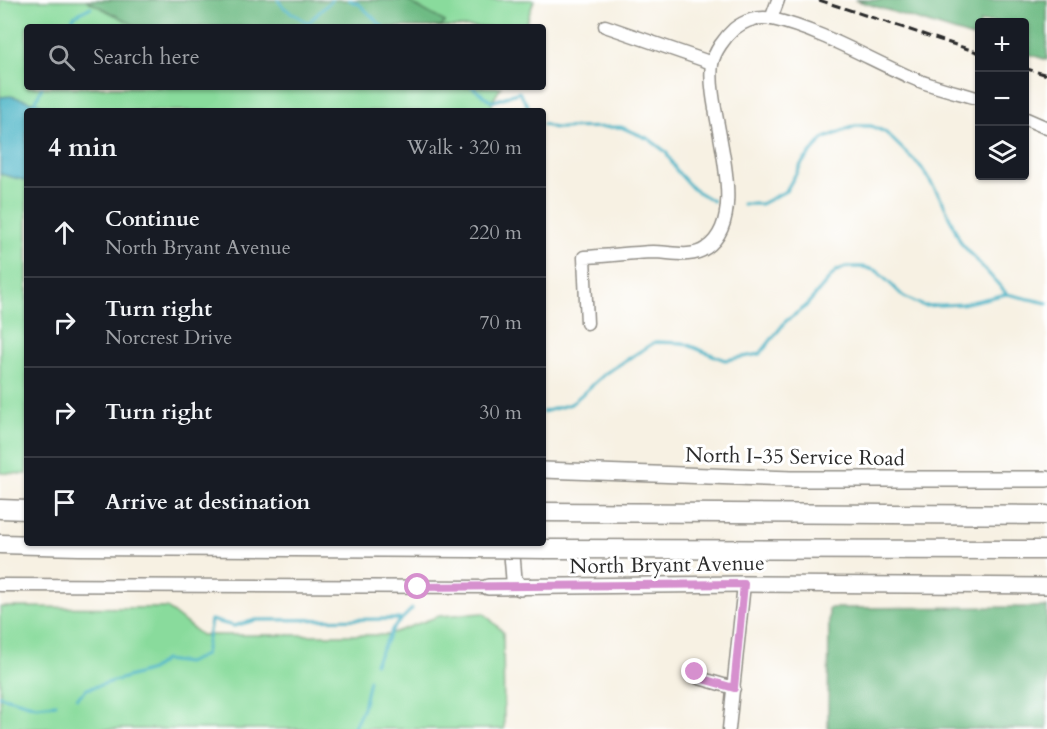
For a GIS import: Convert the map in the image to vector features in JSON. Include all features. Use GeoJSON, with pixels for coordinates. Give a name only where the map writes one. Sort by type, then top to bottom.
{"type":"FeatureCollection","features":[{"type":"Feature","properties":{"kind":"highway"},"geometry":{"type":"LineString","coordinates":[[0,509],[24,510]]}},
{"type":"Feature","properties":{"kind":"highway"},"geometry":{"type":"LineString","coordinates":[[546,512],[1047,515]]}},
{"type":"Feature","properties":{"kind":"highway"},"geometry":{"type":"LineString","coordinates":[[4,545],[24,545]]}},
{"type":"Feature","properties":{"kind":"highway"},"geometry":{"type":"LineString","coordinates":[[160,546],[1047,550]]}},
{"type":"Feature","properties":{"kind":"main road","name":"North I-35 Service Road"},"geometry":{"type":"LineString","coordinates":[[546,470],[792,479],[1047,480]]}},
{"type":"Feature","properties":{"kind":"main road"},"geometry":{"type":"LineString","coordinates":[[511,546],[514,579],[520,588]]}},
{"type":"Feature","properties":{"kind":"main road"},"geometry":{"type":"LineString","coordinates":[[488,587],[497,581],[511,560]]}},
{"type":"Feature","properties":{"kind":"main road","name":"North Bryant Avenue"},"geometry":{"type":"LineString","coordinates":[[488,587],[744,584],[1047,586]]}},
{"type":"Feature","properties":{"kind":"street"},"geometry":{"type":"LineString","coordinates":[[771,19],[778,0]]}},
{"type":"Feature","properties":{"kind":"street"},"geometry":{"type":"LineString","coordinates":[[587,323],[584,257],[655,252],[693,253],[705,249],[721,231],[725,216],[726,193],[712,63],[728,35],[741,23],[759,18],[771,19],[832,41],[913,79],[975,98]]}},
{"type":"Feature","properties":{"kind":"street"},"geometry":{"type":"LineString","coordinates":[[605,26],[712,63]]}},
{"type":"Feature","properties":{"kind":"street"},"geometry":{"type":"LineString","coordinates":[[1029,120],[1047,128]]}},
{"type":"Feature","properties":{"kind":"street"},"geometry":{"type":"LineString","coordinates":[[729,729],[744,584]]}},
{"type":"Feature","properties":{"kind":"street","name":"North Bryant Avenue"},"geometry":{"type":"LineString","coordinates":[[0,585],[488,587]]}},
{"type":"Feature","properties":{"kind":"street"},"geometry":{"type":"LineString","coordinates":[[695,672],[699,678],[734,688]]}},
{"type":"Feature","properties":{"kind":"green space"},"geometry":{"type":"Polygon","coordinates":[[[0,0],[534,0],[526,24],[24,24],[24,90],[499,90],[492,102],[492,108],[24,108],[24,474],[0,473],[0,0]]]}},
{"type":"Feature","properties":{"kind":"green space"},"geometry":{"type":"Polygon","coordinates":[[[86,0],[406,0],[445,22],[443,24],[132,24],[86,0]]]}},
{"type":"Feature","properties":{"kind":"green space"},"geometry":{"type":"Polygon","coordinates":[[[855,0],[1047,0],[1047,60],[1029,54],[1029,18],[975,18],[975,38],[855,0]]]}},
{"type":"Feature","properties":{"kind":"green space"},"geometry":{"type":"Polygon","coordinates":[[[0,607],[167,608],[201,635],[387,635],[439,616],[484,613],[503,632],[504,729],[0,729],[0,607]]]}},
{"type":"Feature","properties":{"kind":"green space"},"geometry":{"type":"Polygon","coordinates":[[[1047,607],[1047,729],[828,729],[829,608],[1047,607]]]}},
{"type":"Feature","properties":{"kind":"water"},"geometry":{"type":"Polygon","coordinates":[[[11,96],[54,108],[24,108],[24,180],[0,174],[0,97],[11,96]]]}},
{"type":"Feature","properties":{"kind":"waterway"},"geometry":{"type":"LineString","coordinates":[[278,0],[287,10],[308,23],[332,0]]}},
{"type":"Feature","properties":{"kind":"waterway"},"geometry":{"type":"LineString","coordinates":[[349,0],[359,4],[380,24]]}},
{"type":"Feature","properties":{"kind":"waterway"},"geometry":{"type":"LineString","coordinates":[[70,24],[74,16],[91,7]]}},
{"type":"Feature","properties":{"kind":"waterway"},"geometry":{"type":"LineString","coordinates":[[35,103],[41,90]]}},
{"type":"Feature","properties":{"kind":"waterway"},"geometry":{"type":"LineString","coordinates":[[476,90],[492,102],[519,92],[529,108]]}},
{"type":"Feature","properties":{"kind":"waterway"},"geometry":{"type":"LineString","coordinates":[[546,125],[554,128],[621,127],[649,139],[666,152],[676,170],[693,189],[713,201]]}},
{"type":"Feature","properties":{"kind":"waterway"},"geometry":{"type":"LineString","coordinates":[[743,204],[761,204],[786,191],[802,163],[823,139],[855,126],[871,126],[885,132],[921,167],[942,200],[961,243],[1007,294]]}},
{"type":"Feature","properties":{"kind":"waterway"},"geometry":{"type":"LineString","coordinates":[[546,411],[571,404],[606,373],[655,342],[683,343],[725,360],[760,354],[786,321],[805,307],[836,271],[846,267],[864,267],[877,271],[904,297],[924,306],[962,304],[1007,294],[1047,303]]}},
{"type":"Feature","properties":{"kind":"waterway"},"geometry":{"type":"LineString","coordinates":[[375,663],[393,628],[412,609]]}},
{"type":"Feature","properties":{"kind":"waterway"},"geometry":{"type":"LineString","coordinates":[[77,698],[87,689],[151,670],[164,660],[187,663],[205,655],[211,620],[234,626],[256,620],[400,619]]}},
{"type":"Feature","properties":{"kind":"waterway"},"geometry":{"type":"LineString","coordinates":[[353,729],[363,708],[369,680]]}},
{"type":"Feature","properties":{"kind":"waterway"},"geometry":{"type":"LineString","coordinates":[[0,696],[36,706],[56,704]]}},
{"type":"Feature","properties":{"kind":"railway"},"geometry":{"type":"LineString","coordinates":[[819,0],[975,51]]}},
{"type":"Feature","properties":{"kind":"railway"},"geometry":{"type":"LineString","coordinates":[[1029,70],[1047,75]]}},
{"type":"Feature","properties":{"kind":"route"},"geometry":{"type":"LineString","coordinates":[[418,587],[520,588],[744,584],[734,688],[699,678],[695,672]]}}]}
